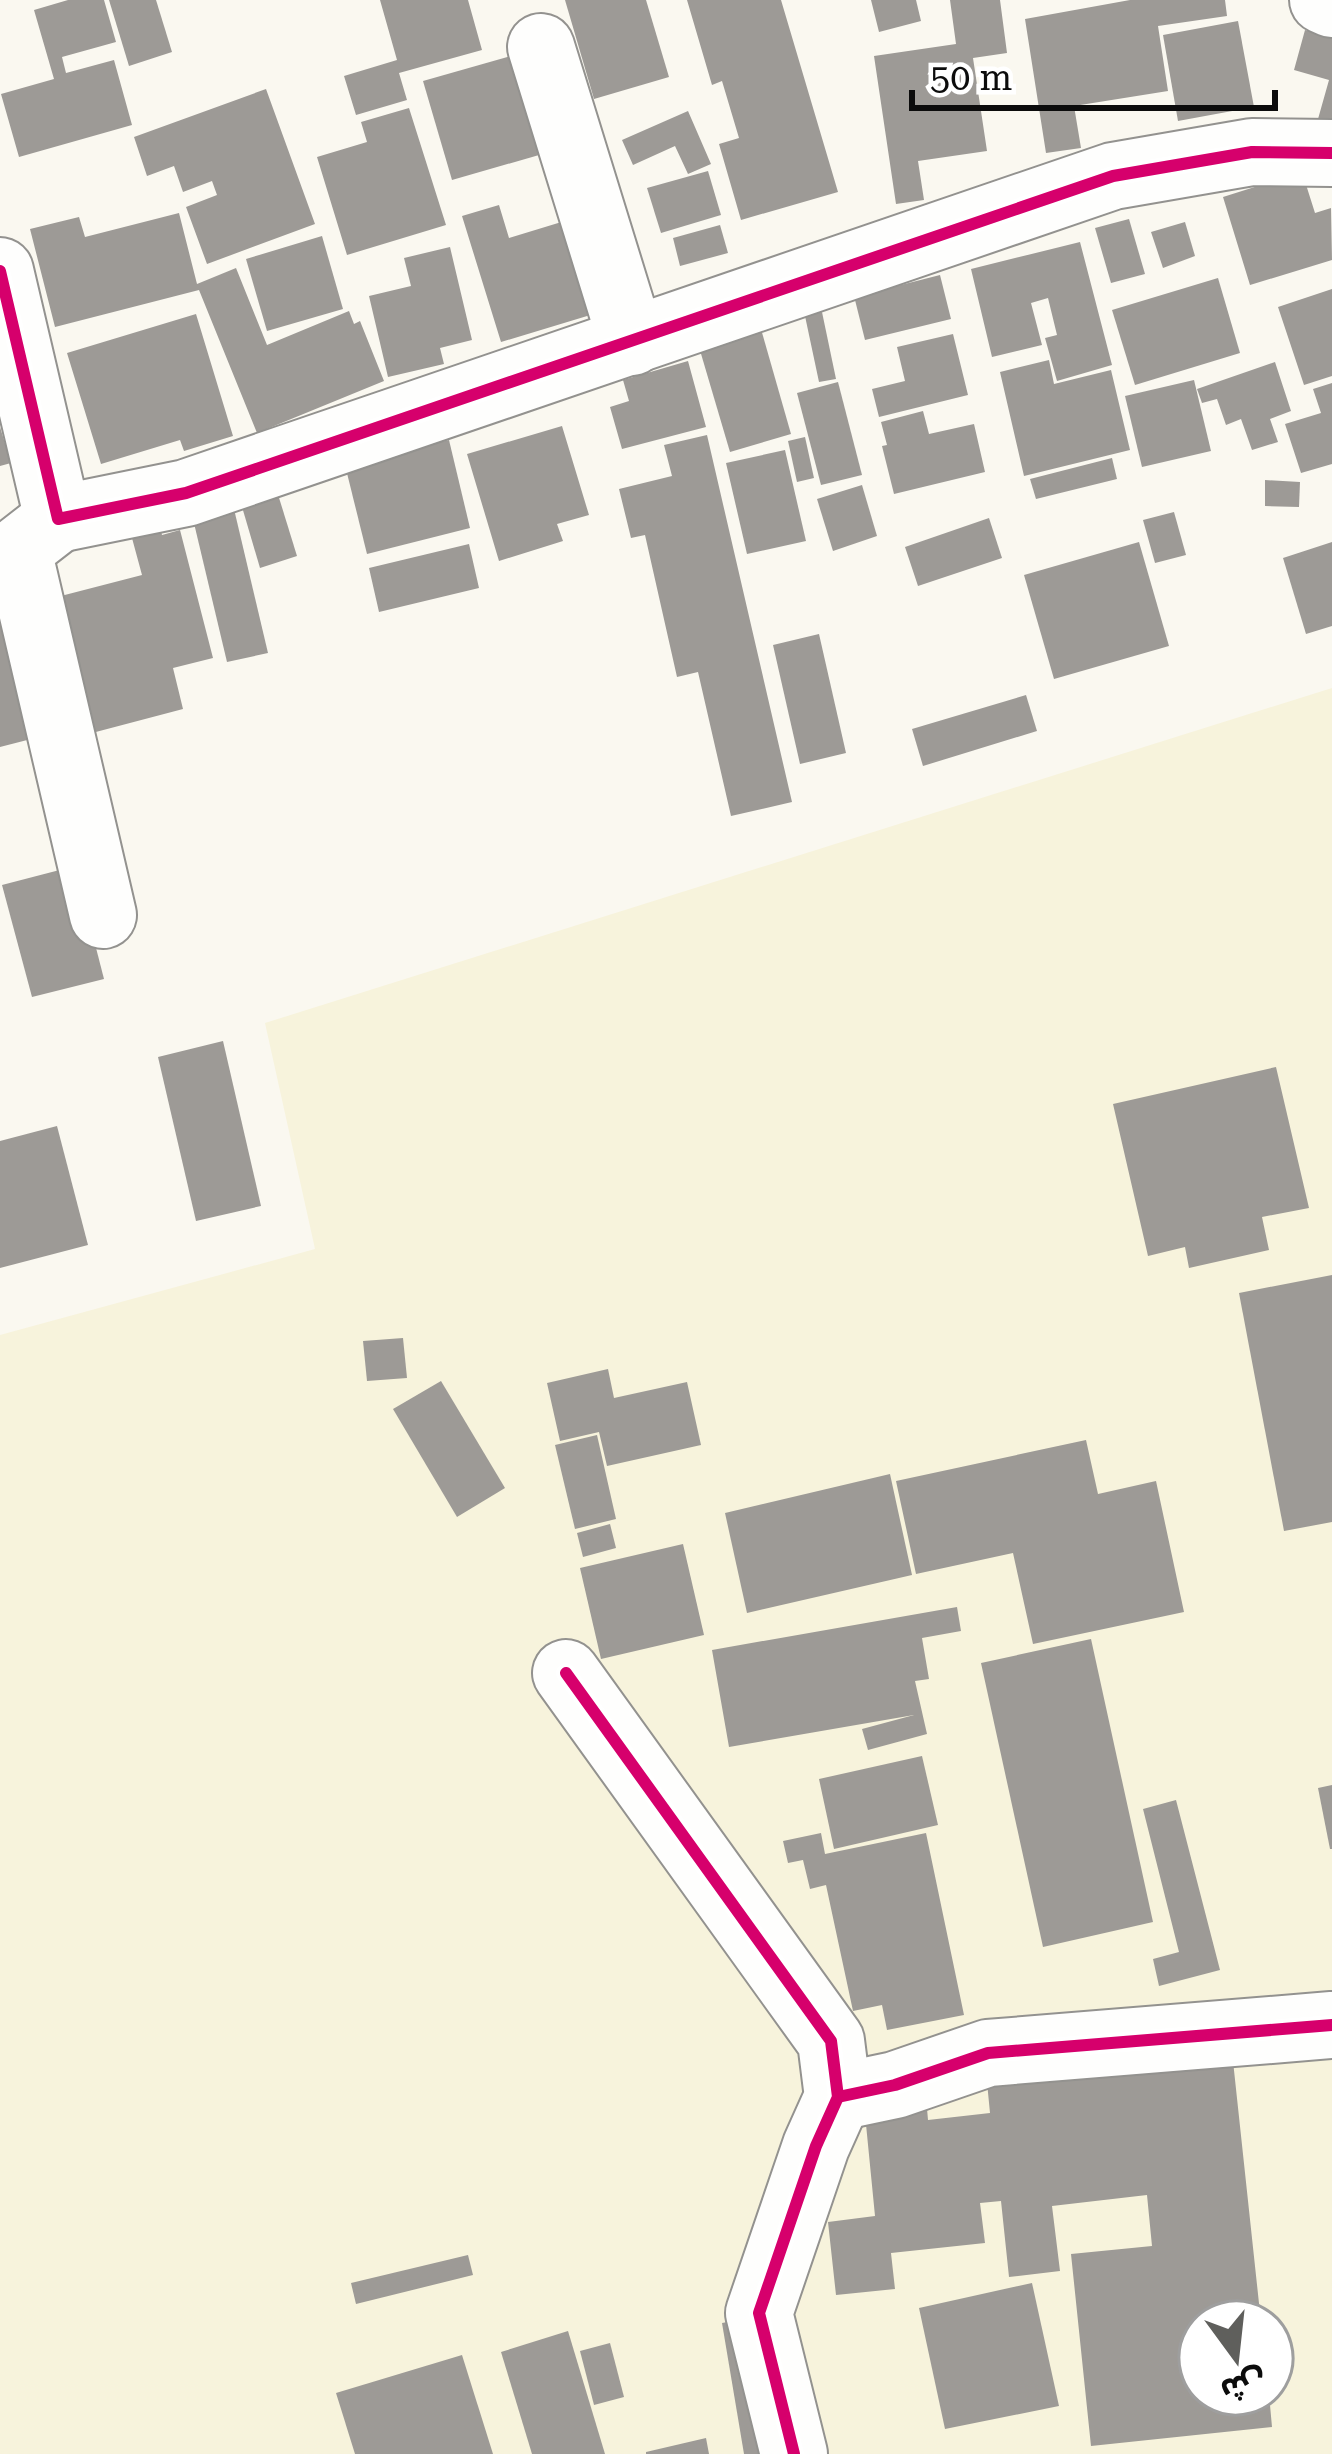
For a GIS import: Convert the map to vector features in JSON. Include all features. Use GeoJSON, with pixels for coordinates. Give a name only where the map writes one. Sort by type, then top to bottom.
{"type":"FeatureCollection","features":[{"type":"Feature","properties":{"kind":"street"},"geometry":{"type":"LineString","coordinates":[[1323,0],[1332,4]]}},
{"type":"Feature","properties":{"kind":"street"},"geometry":{"type":"LineString","coordinates":[[541,47],[632,342]]}},
{"type":"Feature","properties":{"kind":"street"},"geometry":{"type":"LineString","coordinates":[[103,914],[18,550],[58,519],[186,493],[1113,176],[1252,152],[1332,153]]}},
{"type":"Feature","properties":{"kind":"street"},"geometry":{"type":"LineString","coordinates":[[0,271],[58,519]]}},
{"type":"Feature","properties":{"kind":"street"},"geometry":{"type":"LineString","coordinates":[[566,1673],[831,2041],[838,2097],[816,2146],[759,2313],[794,2454]]}},
{"type":"Feature","properties":{"kind":"street"},"geometry":{"type":"LineString","coordinates":[[838,2097],[896,2085],[988,2053],[1332,2025]]}},
{"type":"Feature","properties":{"kind":"shaded area"},"geometry":{"type":"Polygon","coordinates":[[[1332,688],[1332,2454],[0,2454],[0,1335],[315,1249],[265,1023],[1332,688]]]}},
{"type":"Feature","properties":{"kind":"building"},"geometry":{"type":"Polygon","coordinates":[[[68,0],[104,0],[116,42],[62,57],[66,73],[114,60],[132,125],[19,157],[1,94],[54,79],[34,10],[68,0]]]}},
{"type":"Feature","properties":{"kind":"building"},"geometry":{"type":"Polygon","coordinates":[[[109,0],[156,0],[172,52],[129,66],[109,0]]]}},
{"type":"Feature","properties":{"kind":"building"},"geometry":{"type":"Polygon","coordinates":[[[380,0],[468,0],[482,50],[399,73],[407,100],[356,115],[344,76],[397,60],[380,0]]]}},
{"type":"Feature","properties":{"kind":"building"},"geometry":{"type":"Polygon","coordinates":[[[565,0],[646,0],[669,77],[594,99],[565,0]]]}},
{"type":"Feature","properties":{"kind":"building"},"geometry":{"type":"Polygon","coordinates":[[[687,0],[781,0],[838,192],[741,220],[719,144],[739,138],[722,81],[712,85],[687,0]]]}},
{"type":"Feature","properties":{"kind":"building"},"geometry":{"type":"Polygon","coordinates":[[[871,0],[916,0],[921,21],[879,32],[871,0]]]}},
{"type":"Feature","properties":{"kind":"building"},"geometry":{"type":"Polygon","coordinates":[[[950,0],[1000,0],[1007,53],[973,58],[987,151],[918,161],[924,200],[896,204],[874,56],[956,44],[950,0]]]}},
{"type":"Feature","properties":{"kind":"building"},"geometry":{"type":"Polygon","coordinates":[[[1130,0],[1225,0],[1227,16],[1158,26],[1168,91],[1074,106],[1081,148],[1046,153],[1025,19],[1130,0]]]}},
{"type":"Feature","properties":{"kind":"building"},"geometry":{"type":"Polygon","coordinates":[[[1238,21],[1254,107],[1178,121],[1163,35],[1238,21]]]}},
{"type":"Feature","properties":{"kind":"building"},"geometry":{"type":"Polygon","coordinates":[[[1305,30],[1332,37],[1332,123],[1318,119],[1329,80],[1294,70],[1305,30]]]}},
{"type":"Feature","properties":{"kind":"building"},"geometry":{"type":"Polygon","coordinates":[[[518,54],[546,153],[452,180],[423,81],[518,54]]]}},
{"type":"Feature","properties":{"kind":"building"},"geometry":{"type":"Polygon","coordinates":[[[266,89],[315,224],[207,264],[186,207],[217,195],[212,181],[183,192],[174,166],[147,176],[134,137],[266,89]]]}},
{"type":"Feature","properties":{"kind":"building"},"geometry":{"type":"Polygon","coordinates":[[[409,108],[446,225],[347,255],[317,157],[367,142],[361,122],[409,108]]]}},
{"type":"Feature","properties":{"kind":"building"},"geometry":{"type":"Polygon","coordinates":[[[688,111],[711,164],[688,174],[675,146],[633,165],[622,140],[688,111]]]}},
{"type":"Feature","properties":{"kind":"building"},"geometry":{"type":"Polygon","coordinates":[[[708,171],[721,215],[661,233],[647,188],[708,171]]]}},
{"type":"Feature","properties":{"kind":"building"},"geometry":{"type":"Polygon","coordinates":[[[1302,172],[1315,213],[1331,208],[1332,260],[1250,285],[1223,197],[1302,172]]]}},
{"type":"Feature","properties":{"kind":"building"},"geometry":{"type":"Polygon","coordinates":[[[499,205],[509,238],[568,220],[597,313],[501,342],[462,216],[499,205]]]}},
{"type":"Feature","properties":{"kind":"building"},"geometry":{"type":"Polygon","coordinates":[[[179,213],[197,284],[236,268],[267,345],[349,311],[354,324],[360,321],[384,381],[257,433],[199,290],[55,327],[30,229],[79,217],[85,237],[179,213]]]}},
{"type":"Feature","properties":{"kind":"building"},"geometry":{"type":"Polygon","coordinates":[[[1129,219],[1145,274],[1111,283],[1095,228],[1129,219]]]}},
{"type":"Feature","properties":{"kind":"building"},"geometry":{"type":"Polygon","coordinates":[[[1185,222],[1195,256],[1163,268],[1151,232],[1185,222]]]}},
{"type":"Feature","properties":{"kind":"building"},"geometry":{"type":"Polygon","coordinates":[[[720,225],[728,253],[680,266],[673,238],[720,225]]]}},
{"type":"Feature","properties":{"kind":"building"},"geometry":{"type":"Polygon","coordinates":[[[322,236],[343,309],[267,331],[246,259],[322,236]]]}},
{"type":"Feature","properties":{"kind":"building"},"geometry":{"type":"Polygon","coordinates":[[[1080,242],[1112,365],[1057,381],[1045,338],[1057,335],[1048,298],[1031,303],[1042,345],[992,357],[971,269],[1080,242]]]}},
{"type":"Feature","properties":{"kind":"building"},"geometry":{"type":"Polygon","coordinates":[[[450,247],[472,340],[440,348],[444,364],[388,377],[369,296],[411,286],[404,258],[450,247]]]}},
{"type":"Feature","properties":{"kind":"building"},"geometry":{"type":"Polygon","coordinates":[[[889,274],[893,287],[940,275],[951,319],[865,340],[851,284],[889,274]]]}},
{"type":"Feature","properties":{"kind":"building"},"geometry":{"type":"Polygon","coordinates":[[[1218,278],[1240,353],[1135,385],[1112,310],[1218,278]]]}},
{"type":"Feature","properties":{"kind":"building"},"geometry":{"type":"Polygon","coordinates":[[[1332,289],[1332,376],[1304,385],[1278,307],[1332,289]]]}},
{"type":"Feature","properties":{"kind":"building"},"geometry":{"type":"Polygon","coordinates":[[[822,312],[836,379],[819,382],[805,316],[822,312]]]}},
{"type":"Feature","properties":{"kind":"building"},"geometry":{"type":"Polygon","coordinates":[[[196,314],[233,436],[184,451],[180,440],[101,464],[67,353],[196,314]]]}},
{"type":"Feature","properties":{"kind":"building"},"geometry":{"type":"Polygon","coordinates":[[[761,329],[791,434],[730,452],[699,347],[761,329]]]}},
{"type":"Feature","properties":{"kind":"building"},"geometry":{"type":"Polygon","coordinates":[[[953,334],[968,395],[879,417],[872,389],[905,381],[897,347],[953,334]]]}},
{"type":"Feature","properties":{"kind":"building"},"geometry":{"type":"Polygon","coordinates":[[[1049,360],[1054,384],[1111,370],[1130,450],[1024,476],[1000,372],[1049,360]]]}},
{"type":"Feature","properties":{"kind":"building"},"geometry":{"type":"Polygon","coordinates":[[[688,361],[706,427],[622,449],[610,407],[629,401],[623,380],[688,361]]]}},
{"type":"Feature","properties":{"kind":"building"},"geometry":{"type":"Polygon","coordinates":[[[1275,362],[1291,411],[1270,419],[1278,442],[1252,450],[1241,419],[1226,425],[1217,399],[1202,403],[1197,389],[1275,362]]]}},
{"type":"Feature","properties":{"kind":"building"},"geometry":{"type":"Polygon","coordinates":[[[1194,380],[1211,451],[1142,467],[1125,396],[1194,380]]]}},
{"type":"Feature","properties":{"kind":"building"},"geometry":{"type":"Polygon","coordinates":[[[838,382],[862,475],[821,485],[797,393],[838,382]]]}},
{"type":"Feature","properties":{"kind":"building"},"geometry":{"type":"Polygon","coordinates":[[[1332,383],[1332,464],[1301,473],[1285,424],[1321,413],[1313,389],[1332,383]]]}},
{"type":"Feature","properties":{"kind":"building"},"geometry":{"type":"Polygon","coordinates":[[[923,411],[929,434],[974,424],[985,472],[894,494],[881,422],[923,411]]]}},
{"type":"Feature","properties":{"kind":"building"},"geometry":{"type":"Polygon","coordinates":[[[562,426],[589,515],[557,524],[563,541],[499,561],[467,454],[562,426]]]}},
{"type":"Feature","properties":{"kind":"building"},"geometry":{"type":"Polygon","coordinates":[[[0,427],[11,463],[0,466],[0,427]]]}},
{"type":"Feature","properties":{"kind":"building"},"geometry":{"type":"Polygon","coordinates":[[[707,435],[792,802],[731,816],[698,672],[677,677],[645,535],[631,538],[619,489],[672,476],[664,445],[707,435]]]}},
{"type":"Feature","properties":{"kind":"building"},"geometry":{"type":"Polygon","coordinates":[[[805,437],[814,478],[797,482],[788,441],[805,437]]]}},
{"type":"Feature","properties":{"kind":"building"},"geometry":{"type":"Polygon","coordinates":[[[449,440],[470,528],[367,554],[345,465],[449,440]]]}},
{"type":"Feature","properties":{"kind":"building"},"geometry":{"type":"Polygon","coordinates":[[[785,450],[806,541],[747,554],[726,463],[785,450]]]}},
{"type":"Feature","properties":{"kind":"building"},"geometry":{"type":"Polygon","coordinates":[[[1112,458],[1117,479],[1036,499],[1030,479],[1112,458]]]}},
{"type":"Feature","properties":{"kind":"building"},"geometry":{"type":"Polygon","coordinates":[[[1265,480],[1300,482],[1299,507],[1265,506],[1265,480]]]}},
{"type":"Feature","properties":{"kind":"building"},"geometry":{"type":"Polygon","coordinates":[[[862,485],[877,536],[833,551],[817,499],[862,485]]]}},
{"type":"Feature","properties":{"kind":"building"},"geometry":{"type":"Polygon","coordinates":[[[276,488],[297,556],[260,568],[240,500],[276,488]]]}},
{"type":"Feature","properties":{"kind":"building"},"geometry":{"type":"Polygon","coordinates":[[[234,509],[268,653],[227,662],[193,519],[234,509]]]}},
{"type":"Feature","properties":{"kind":"building"},"geometry":{"type":"Polygon","coordinates":[[[1174,512],[1186,555],[1155,563],[1143,520],[1174,512]]]}},
{"type":"Feature","properties":{"kind":"building"},"geometry":{"type":"Polygon","coordinates":[[[989,518],[1002,558],[918,586],[905,547],[989,518]]]}},
{"type":"Feature","properties":{"kind":"building"},"geometry":{"type":"Polygon","coordinates":[[[158,520],[162,535],[180,530],[213,658],[173,668],[183,709],[92,733],[57,597],[142,575],[129,527],[158,520]]]}},
{"type":"Feature","properties":{"kind":"building"},"geometry":{"type":"Polygon","coordinates":[[[1139,542],[1169,646],[1054,679],[1024,575],[1139,542]]]}},
{"type":"Feature","properties":{"kind":"building"},"geometry":{"type":"Polygon","coordinates":[[[1332,542],[1332,626],[1306,634],[1283,558],[1332,542]]]}},
{"type":"Feature","properties":{"kind":"building"},"geometry":{"type":"Polygon","coordinates":[[[469,544],[479,588],[379,612],[369,568],[469,544]]]}},
{"type":"Feature","properties":{"kind":"building"},"geometry":{"type":"Polygon","coordinates":[[[0,604],[35,738],[0,747],[0,604]]]}},
{"type":"Feature","properties":{"kind":"building"},"geometry":{"type":"Polygon","coordinates":[[[819,634],[846,753],[800,764],[773,645],[819,634]]]}},
{"type":"Feature","properties":{"kind":"building"},"geometry":{"type":"Polygon","coordinates":[[[1026,695],[1037,731],[923,766],[912,729],[1026,695]]]}},
{"type":"Feature","properties":{"kind":"building"},"geometry":{"type":"Polygon","coordinates":[[[75,866],[104,979],[32,997],[2,885],[75,866]]]}},
{"type":"Feature","properties":{"kind":"building"},"geometry":{"type":"Polygon","coordinates":[[[223,1041],[261,1206],[196,1221],[158,1057],[223,1041]]]}},
{"type":"Feature","properties":{"kind":"building"},"geometry":{"type":"Polygon","coordinates":[[[1276,1067],[1309,1208],[1262,1217],[1269,1250],[1189,1268],[1185,1247],[1148,1256],[1113,1104],[1276,1067]]]}},
{"type":"Feature","properties":{"kind":"building"},"geometry":{"type":"Polygon","coordinates":[[[57,1126],[88,1245],[0,1268],[0,1141],[57,1126]]]}},
{"type":"Feature","properties":{"kind":"building"},"geometry":{"type":"Polygon","coordinates":[[[1332,1275],[1332,1522],[1284,1531],[1239,1293],[1332,1275]]]}},
{"type":"Feature","properties":{"kind":"building"},"geometry":{"type":"Polygon","coordinates":[[[403,1338],[407,1378],[367,1381],[363,1341],[403,1338]]]}},
{"type":"Feature","properties":{"kind":"building"},"geometry":{"type":"Polygon","coordinates":[[[608,1369],[614,1398],[687,1382],[701,1445],[607,1466],[599,1432],[560,1441],[547,1383],[608,1369]]]}},
{"type":"Feature","properties":{"kind":"building"},"geometry":{"type":"Polygon","coordinates":[[[441,1381],[505,1488],[457,1517],[393,1409],[441,1381]]]}},
{"type":"Feature","properties":{"kind":"building"},"geometry":{"type":"Polygon","coordinates":[[[597,1435],[616,1519],[575,1529],[555,1445],[597,1435]]]}},
{"type":"Feature","properties":{"kind":"building"},"geometry":{"type":"Polygon","coordinates":[[[1086,1440],[1098,1494],[1156,1481],[1184,1612],[1033,1644],[1013,1553],[916,1574],[896,1481],[1086,1440]]]}},
{"type":"Feature","properties":{"kind":"building"},"geometry":{"type":"Polygon","coordinates":[[[890,1474],[912,1575],[747,1613],[725,1513],[890,1474]]]}},
{"type":"Feature","properties":{"kind":"building"},"geometry":{"type":"Polygon","coordinates":[[[610,1524],[616,1548],[583,1557],[577,1533],[610,1524]]]}},
{"type":"Feature","properties":{"kind":"building"},"geometry":{"type":"Polygon","coordinates":[[[683,1544],[704,1635],[601,1659],[580,1568],[683,1544]]]}},
{"type":"Feature","properties":{"kind":"building"},"geometry":{"type":"Polygon","coordinates":[[[957,1607],[961,1631],[922,1638],[929,1679],[915,1681],[927,1734],[868,1750],[862,1729],[914,1715],[729,1747],[712,1650],[957,1607]]]}},
{"type":"Feature","properties":{"kind":"building"},"geometry":{"type":"Polygon","coordinates":[[[1091,1639],[1153,1922],[1043,1947],[981,1663],[1091,1639]]]}},
{"type":"Feature","properties":{"kind":"building"},"geometry":{"type":"Polygon","coordinates":[[[922,1756],[938,1825],[834,1849],[819,1779],[922,1756]]]}},
{"type":"Feature","properties":{"kind":"building"},"geometry":{"type":"Polygon","coordinates":[[[1332,1785],[1332,1849],[1330,1849],[1318,1788],[1332,1785]]]}},
{"type":"Feature","properties":{"kind":"building"},"geometry":{"type":"Polygon","coordinates":[[[1176,1800],[1220,1970],[1159,1986],[1153,1959],[1179,1952],[1143,1809],[1176,1800]]]}},
{"type":"Feature","properties":{"kind":"building"},"geometry":{"type":"Polygon","coordinates":[[[821,1833],[825,1854],[926,1833],[964,2015],[887,2030],[882,2005],[853,2011],[826,1885],[810,1889],[803,1860],[788,1863],[783,1841],[821,1833]]]}},
{"type":"Feature","properties":{"kind":"building"},"geometry":{"type":"Polygon","coordinates":[[[1233,2061],[1258,2298],[1176,2298],[1176,2418],[1271,2418],[1272,2427],[1091,2446],[1071,2254],[1152,2246],[1147,2195],[1052,2206],[1060,2271],[1009,2277],[1001,2201],[980,2203],[985,2243],[891,2253],[895,2289],[836,2295],[828,2222],[875,2216],[864,2104],[926,2097],[928,2120],[990,2113],[986,2072],[1233,2061]]]}},
{"type":"Feature","properties":{"kind":"building"},"geometry":{"type":"Polygon","coordinates":[[[468,2255],[473,2275],[356,2304],[351,2283],[468,2255]]]}},
{"type":"Feature","properties":{"kind":"building"},"geometry":{"type":"Polygon","coordinates":[[[1032,2283],[1059,2406],[945,2429],[919,2308],[1032,2283]]]}},
{"type":"Feature","properties":{"kind":"building"},"geometry":{"type":"Polygon","coordinates":[[[755,2317],[778,2454],[744,2454],[722,2323],[755,2317]]]}},
{"type":"Feature","properties":{"kind":"building"},"geometry":{"type":"Polygon","coordinates":[[[568,2331],[605,2454],[532,2454],[501,2352],[568,2331]]]}},
{"type":"Feature","properties":{"kind":"building"},"geometry":{"type":"Polygon","coordinates":[[[610,2343],[624,2397],[594,2405],[580,2351],[610,2343]]]}},
{"type":"Feature","properties":{"kind":"building"},"geometry":{"type":"Polygon","coordinates":[[[462,2355],[493,2454],[355,2454],[336,2393],[462,2355]]]}},
{"type":"Feature","properties":{"kind":"building"},"geometry":{"type":"Polygon","coordinates":[[[706,2438],[709,2454],[646,2454],[646,2452],[706,2438]]]}},
{"type":"Feature","properties":{"kind":"cycle path"},"geometry":{"type":"LineString","coordinates":[[0,271],[58,519],[186,493],[1113,176],[1252,152],[1332,153]]}},
{"type":"Feature","properties":{"kind":"cycle path"},"geometry":{"type":"LineString","coordinates":[[566,1673],[831,2041],[838,2097],[816,2146],[759,2313],[794,2454]]}},
{"type":"Feature","properties":{"kind":"cycle path"},"geometry":{"type":"LineString","coordinates":[[838,2097],[895,2085],[988,2053],[1332,2025]]}}]}
